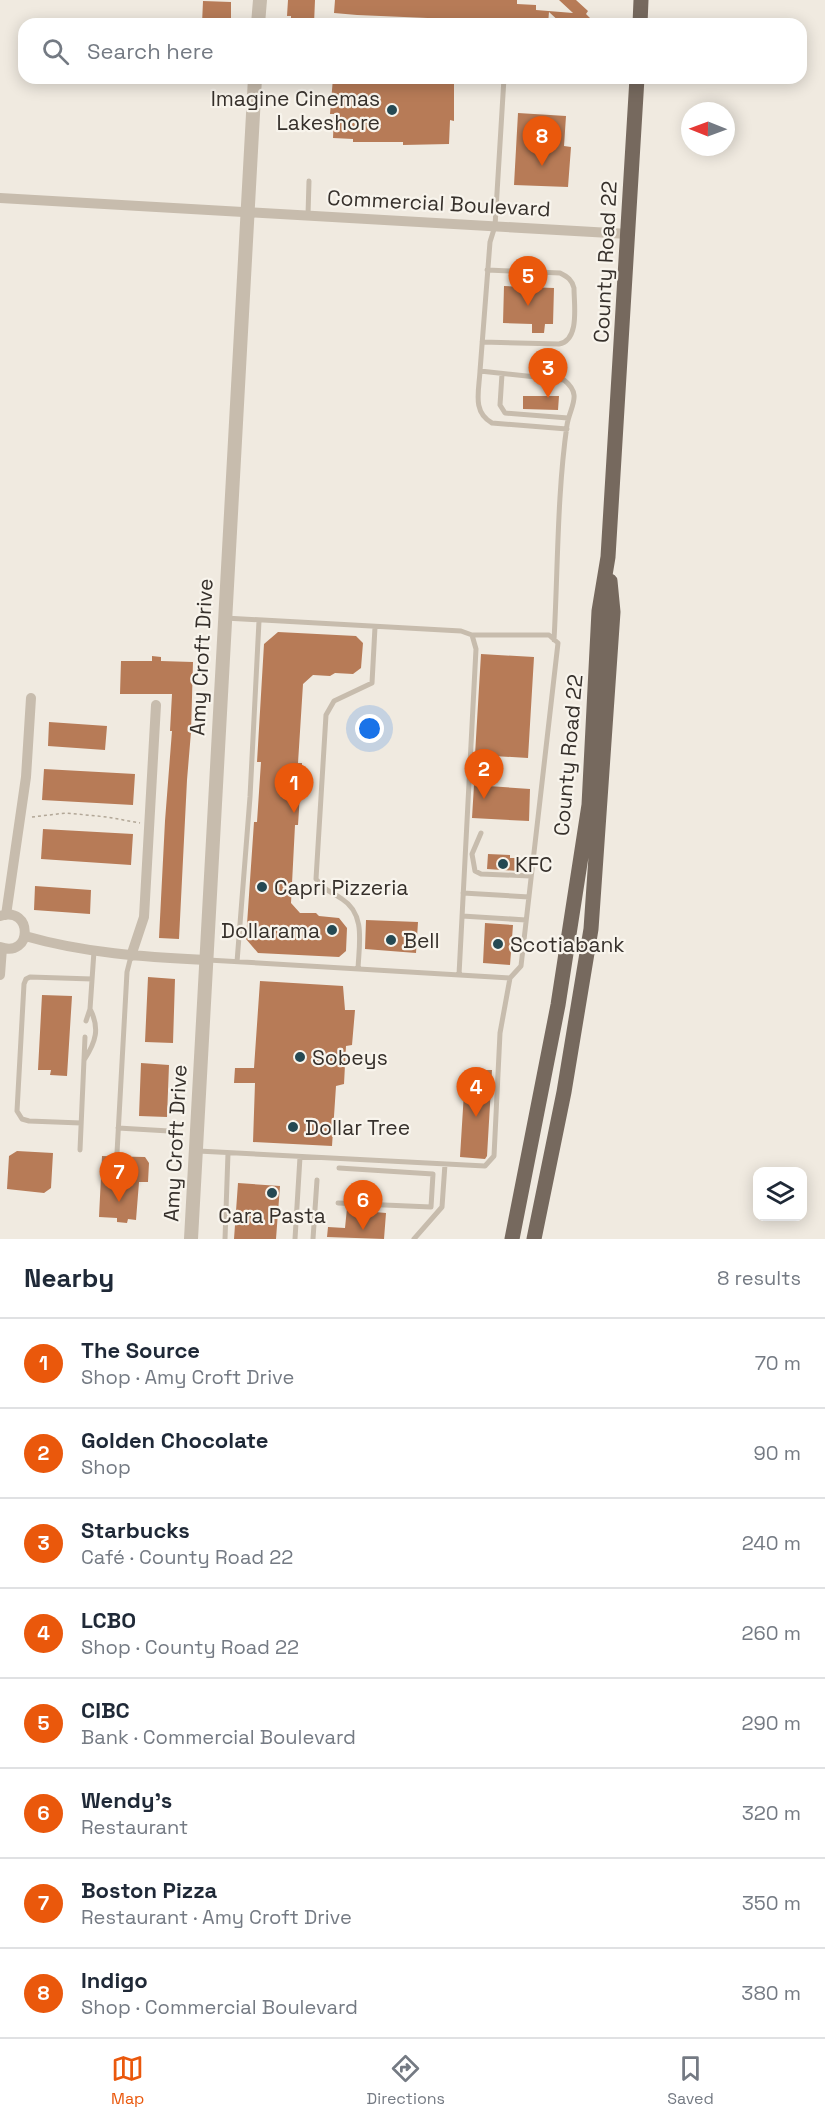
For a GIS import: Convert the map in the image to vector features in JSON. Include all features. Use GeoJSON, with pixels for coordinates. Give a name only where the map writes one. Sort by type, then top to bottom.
{"type":"FeatureCollection","features":[{"type":"Feature","properties":{"kind":"main road"},"geometry":{"type":"LineString","coordinates":[[640,18],[641,0]]}},
{"type":"Feature","properties":{"kind":"main road","name":"County Road 22"},"geometry":{"type":"LineString","coordinates":[[536,1234],[564,1092],[591,928],[613,612],[609,557],[636,84]]}},
{"type":"Feature","properties":{"kind":"main road","name":"County Road 22"},"geometry":{"type":"LineString","coordinates":[[512,1239],[558,1005],[589,805],[599,610],[609,557]]}},
{"type":"Feature","properties":{"kind":"main road"},"geometry":{"type":"LineString","coordinates":[[524,1239],[557,1076],[573,981],[582,911],[589,805]]}},
{"type":"Feature","properties":{"kind":"street"},"geometry":{"type":"LineString","coordinates":[[258,18],[260,0]]}},
{"type":"Feature","properties":{"kind":"street","name":"Amy Croft Drive"},"geometry":{"type":"LineString","coordinates":[[191,1239],[255,84]]}},
{"type":"Feature","properties":{"kind":"street","name":"Commercial Boulevard"},"geometry":{"type":"LineString","coordinates":[[0,198],[627,234]]}},
{"type":"Feature","properties":{"kind":"street"},"geometry":{"type":"LineString","coordinates":[[0,975],[1,948],[13,949],[19,946],[26,931],[21,921],[12,915],[3,916],[21,817],[32,698]]}},
{"type":"Feature","properties":{"kind":"street"},"geometry":{"type":"LineString","coordinates":[[131,956],[144,917],[156,705]]}},
{"type":"Feature","properties":{"kind":"street"},"geometry":{"type":"LineString","coordinates":[[25,936],[63,947],[131,956],[206,960]]}},
{"type":"Feature","properties":{"kind":"lane"},"geometry":{"type":"LineString","coordinates":[[504,84],[495,226],[490,242],[487,270],[478,405],[484,418],[492,423],[567,429]]}},
{"type":"Feature","properties":{"kind":"lane"},"geometry":{"type":"LineString","coordinates":[[308,215],[309,181]]}},
{"type":"Feature","properties":{"kind":"lane"},"geometry":{"type":"LineString","coordinates":[[482,342],[559,344],[566,343],[573,331],[574,288],[568,277],[560,273],[487,270]]}},
{"type":"Feature","properties":{"kind":"lane"},"geometry":{"type":"LineString","coordinates":[[480,371],[564,380],[575,394],[568,418],[564,451],[554,640]]}},
{"type":"Feature","properties":{"kind":"lane"},"geometry":{"type":"LineString","coordinates":[[502,374],[500,405],[505,413],[568,418]]}},
{"type":"Feature","properties":{"kind":"lane"},"geometry":{"type":"LineString","coordinates":[[196,1151],[485,1166],[494,1156],[500,1033],[510,978],[521,966],[558,643],[549,635],[472,635],[461,631],[224,618]]}},
{"type":"Feature","properties":{"kind":"lane"},"geometry":{"type":"LineString","coordinates":[[237,962],[250,797],[259,621]]}},
{"type":"Feature","properties":{"kind":"lane"},"geometry":{"type":"LineString","coordinates":[[358,969],[360,921],[352,907],[341,898],[325,891],[316,879],[326,715],[334,701],[372,683],[375,627]]}},
{"type":"Feature","properties":{"kind":"lane"},"geometry":{"type":"LineString","coordinates":[[459,975],[476,649],[472,635]]}},
{"type":"Feature","properties":{"kind":"lane"},"geometry":{"type":"LineString","coordinates":[[481,833],[472,854],[475,872],[531,876]]}},
{"type":"Feature","properties":{"kind":"lane"},"geometry":{"type":"LineString","coordinates":[[463,893],[529,897]]}},
{"type":"Feature","properties":{"kind":"lane"},"geometry":{"type":"LineString","coordinates":[[462,916],[526,920]]}},
{"type":"Feature","properties":{"kind":"lane"},"geometry":{"type":"LineString","coordinates":[[86,1021],[90,1009],[94,951]]}},
{"type":"Feature","properties":{"kind":"lane"},"geometry":{"type":"LineString","coordinates":[[117,1153],[127,972],[131,956]]}},
{"type":"Feature","properties":{"kind":"lane"},"geometry":{"type":"LineString","coordinates":[[206,960],[510,978]]}},
{"type":"Feature","properties":{"kind":"lane"},"geometry":{"type":"LineString","coordinates":[[81,1123],[28,1121],[22,1119],[17,1112],[24,984],[30,977],[92,979]]}},
{"type":"Feature","properties":{"kind":"lane"},"geometry":{"type":"LineString","coordinates":[[84,1060],[95,1041],[97,1029],[90,1009]]}},
{"type":"Feature","properties":{"kind":"lane"},"geometry":{"type":"LineString","coordinates":[[80,1150],[85,1037]]}},
{"type":"Feature","properties":{"kind":"lane"},"geometry":{"type":"LineString","coordinates":[[118,1128],[169,1131]]}},
{"type":"Feature","properties":{"kind":"lane"},"geometry":{"type":"LineString","coordinates":[[225,1239],[228,1153]]}},
{"type":"Feature","properties":{"kind":"lane"},"geometry":{"type":"LineString","coordinates":[[295,1239],[300,1157]]}},
{"type":"Feature","properties":{"kind":"lane"},"geometry":{"type":"LineString","coordinates":[[414,1239],[442,1207],[445,1164]]}},
{"type":"Feature","properties":{"kind":"lane"},"geometry":{"type":"LineString","coordinates":[[338,1203],[430,1208],[433,1174],[339,1168]]}},
{"type":"Feature","properties":{"kind":"lane"},"geometry":{"type":"LineString","coordinates":[[313,1239],[317,1180]]}},
{"type":"Feature","properties":{"kind":"path"},"geometry":{"type":"LineString","coordinates":[[21,817],[66,813],[150,824]]}},
{"type":"Feature","properties":{"kind":"building"},"geometry":{"type":"Polygon","coordinates":[[[288,0],[315,0],[314,18],[287,16],[288,0]]]}},
{"type":"Feature","properties":{"kind":"building"},"geometry":{"type":"Polygon","coordinates":[[[335,0],[517,0],[517,4],[536,5],[536,10],[573,13],[559,0],[576,0],[588,11],[586,14],[590,18],[556,18],[549,12],[548,18],[430,18],[334,13],[335,0]]]}},
{"type":"Feature","properties":{"kind":"building"},"geometry":{"type":"Polygon","coordinates":[[[203,1],[231,2],[231,18],[202,18],[203,1]]]}},
{"type":"Feature","properties":{"kind":"building","name":"Imagine Cinemas Lakeshore"},"geometry":{"type":"Polygon","coordinates":[[[332,84],[454,84],[454,121],[450,120],[449,144],[403,145],[403,142],[353,142],[353,139],[333,138],[334,114],[330,114],[332,84]]]}},
{"type":"Feature","properties":{"kind":"building"},"geometry":{"type":"Polygon","coordinates":[[[518,113],[566,116],[564,146],[571,147],[568,187],[514,185],[518,113]]]}},
{"type":"Feature","properties":{"kind":"building"},"geometry":{"type":"Polygon","coordinates":[[[504,286],[554,288],[553,324],[545,324],[544,333],[532,333],[532,324],[503,323],[504,286]]]}},
{"type":"Feature","properties":{"kind":"building"},"geometry":{"type":"Polygon","coordinates":[[[523,396],[559,396],[558,410],[523,409],[523,396]]]}},
{"type":"Feature","properties":{"kind":"building"},"geometry":{"type":"Polygon","coordinates":[[[278,632],[356,636],[363,643],[361,668],[353,674],[313,675],[303,684],[298,763],[302,763],[298,825],[295,825],[291,903],[300,913],[316,913],[319,916],[339,918],[347,928],[346,951],[339,957],[258,953],[246,939],[254,822],[257,822],[261,762],[257,762],[264,644],[278,632]]]}},
{"type":"Feature","properties":{"kind":"building"},"geometry":{"type":"Polygon","coordinates":[[[481,654],[534,657],[528,758],[475,755],[481,654]]]}},
{"type":"Feature","properties":{"kind":"building"},"geometry":{"type":"Polygon","coordinates":[[[152,656],[161,657],[161,661],[193,662],[179,939],[159,938],[172,731],[170,731],[172,694],[120,694],[121,661],[152,661],[152,656]]]}},
{"type":"Feature","properties":{"kind":"building"},"geometry":{"type":"Polygon","coordinates":[[[49,722],[107,726],[105,750],[48,746],[49,722]]]}},
{"type":"Feature","properties":{"kind":"building"},"geometry":{"type":"Polygon","coordinates":[[[44,769],[135,774],[133,805],[42,800],[44,769]]]}},
{"type":"Feature","properties":{"kind":"building"},"geometry":{"type":"Polygon","coordinates":[[[474,785],[530,789],[529,821],[472,818],[474,785]]]}},
{"type":"Feature","properties":{"kind":"building"},"geometry":{"type":"Polygon","coordinates":[[[43,829],[133,834],[131,865],[41,859],[43,829]]]}},
{"type":"Feature","properties":{"kind":"building","name":"KFC"},"geometry":{"type":"Polygon","coordinates":[[[488,854],[510,855],[510,858],[519,858],[518,871],[487,869],[488,854]]]}},
{"type":"Feature","properties":{"kind":"building"},"geometry":{"type":"Polygon","coordinates":[[[35,886],[91,890],[90,914],[34,910],[35,886]]]}},
{"type":"Feature","properties":{"kind":"building"},"geometry":{"type":"Polygon","coordinates":[[[366,920],[418,922],[416,953],[365,949],[366,920]]]}},
{"type":"Feature","properties":{"kind":"building","name":"Scotiabank"},"geometry":{"type":"Polygon","coordinates":[[[485,923],[513,925],[510,965],[483,963],[485,923]]]}},
{"type":"Feature","properties":{"kind":"building"},"geometry":{"type":"Polygon","coordinates":[[[148,977],[175,979],[173,1043],[145,1042],[148,977]]]}},
{"type":"Feature","properties":{"kind":"building","name":"Sobeys"},"geometry":{"type":"Polygon","coordinates":[[[260,981],[343,986],[345,1010],[355,1010],[352,1045],[346,1046],[344,1084],[336,1086],[332,1146],[253,1142],[255,1083],[234,1083],[235,1068],[254,1068],[260,981]]]}},
{"type":"Feature","properties":{"kind":"building"},"geometry":{"type":"Polygon","coordinates":[[[42,995],[72,996],[67,1076],[50,1075],[51,1070],[38,1070],[42,995]]]}},
{"type":"Feature","properties":{"kind":"building"},"geometry":{"type":"Polygon","coordinates":[[[141,1063],[169,1065],[167,1117],[139,1116],[141,1063]]]}},
{"type":"Feature","properties":{"kind":"building"},"geometry":{"type":"Polygon","coordinates":[[[483,1070],[492,1070],[487,1156],[485,1159],[460,1157],[465,1076],[483,1077],[483,1070]]]}},
{"type":"Feature","properties":{"kind":"building"},"geometry":{"type":"Polygon","coordinates":[[[17,1151],[53,1153],[51,1188],[44,1193],[7,1189],[9,1156],[17,1151]]]}},
{"type":"Feature","properties":{"kind":"building"},"geometry":{"type":"Polygon","coordinates":[[[102,1156],[145,1157],[149,1163],[148,1182],[139,1182],[136,1220],[128,1219],[127,1223],[117,1222],[117,1218],[99,1217],[102,1156]]]}},
{"type":"Feature","properties":{"kind":"building"},"geometry":{"type":"Polygon","coordinates":[[[238,1183],[280,1186],[276,1239],[234,1239],[238,1183]]]}},
{"type":"Feature","properties":{"kind":"building"},"geometry":{"type":"Polygon","coordinates":[[[347,1208],[375,1209],[375,1212],[386,1213],[384,1239],[327,1237],[328,1227],[345,1228],[347,1208]]]}},
{"type":"Feature","properties":{"kind":"place","name":"Imagine Cinemas Lakeshore"},"geometry":{"type":"Point","coordinates":[392,110]}},
{"type":"Feature","properties":{"kind":"place","name":"Indigo"},"geometry":{"type":"Point","coordinates":[542,166]}},
{"type":"Feature","properties":{"kind":"place","name":"CIBC"},"geometry":{"type":"Point","coordinates":[528,306]}},
{"type":"Feature","properties":{"kind":"place","name":"Starbucks"},"geometry":{"type":"Point","coordinates":[548,398]}},
{"type":"Feature","properties":{"kind":"place","name":"Golden Chocolate"},"geometry":{"type":"Point","coordinates":[484,799]}},
{"type":"Feature","properties":{"kind":"place","name":"The Source"},"geometry":{"type":"Point","coordinates":[294,813]}},
{"type":"Feature","properties":{"kind":"place","name":"KFC"},"geometry":{"type":"Point","coordinates":[503,864]}},
{"type":"Feature","properties":{"kind":"place","name":"Capri Pizzeria"},"geometry":{"type":"Point","coordinates":[262,887]}},
{"type":"Feature","properties":{"kind":"place","name":"Dollarama"},"geometry":{"type":"Point","coordinates":[332,930]}},
{"type":"Feature","properties":{"kind":"place","name":"Bell"},"geometry":{"type":"Point","coordinates":[391,940]}},
{"type":"Feature","properties":{"kind":"place","name":"Scotiabank"},"geometry":{"type":"Point","coordinates":[498,944]}},
{"type":"Feature","properties":{"kind":"place","name":"Sobeys"},"geometry":{"type":"Point","coordinates":[300,1057]}},
{"type":"Feature","properties":{"kind":"place","name":"LCBO"},"geometry":{"type":"Point","coordinates":[476,1117]}},
{"type":"Feature","properties":{"kind":"place","name":"Dollar Tree"},"geometry":{"type":"Point","coordinates":[293,1127]}},
{"type":"Feature","properties":{"kind":"place","name":"Cara Pasta"},"geometry":{"type":"Point","coordinates":[272,1193]}},
{"type":"Feature","properties":{"kind":"place","name":"Boston Pizza"},"geometry":{"type":"Point","coordinates":[119,1202]}},
{"type":"Feature","properties":{"kind":"place","name":"Wendy's"},"geometry":{"type":"Point","coordinates":[363,1230]}}]}
